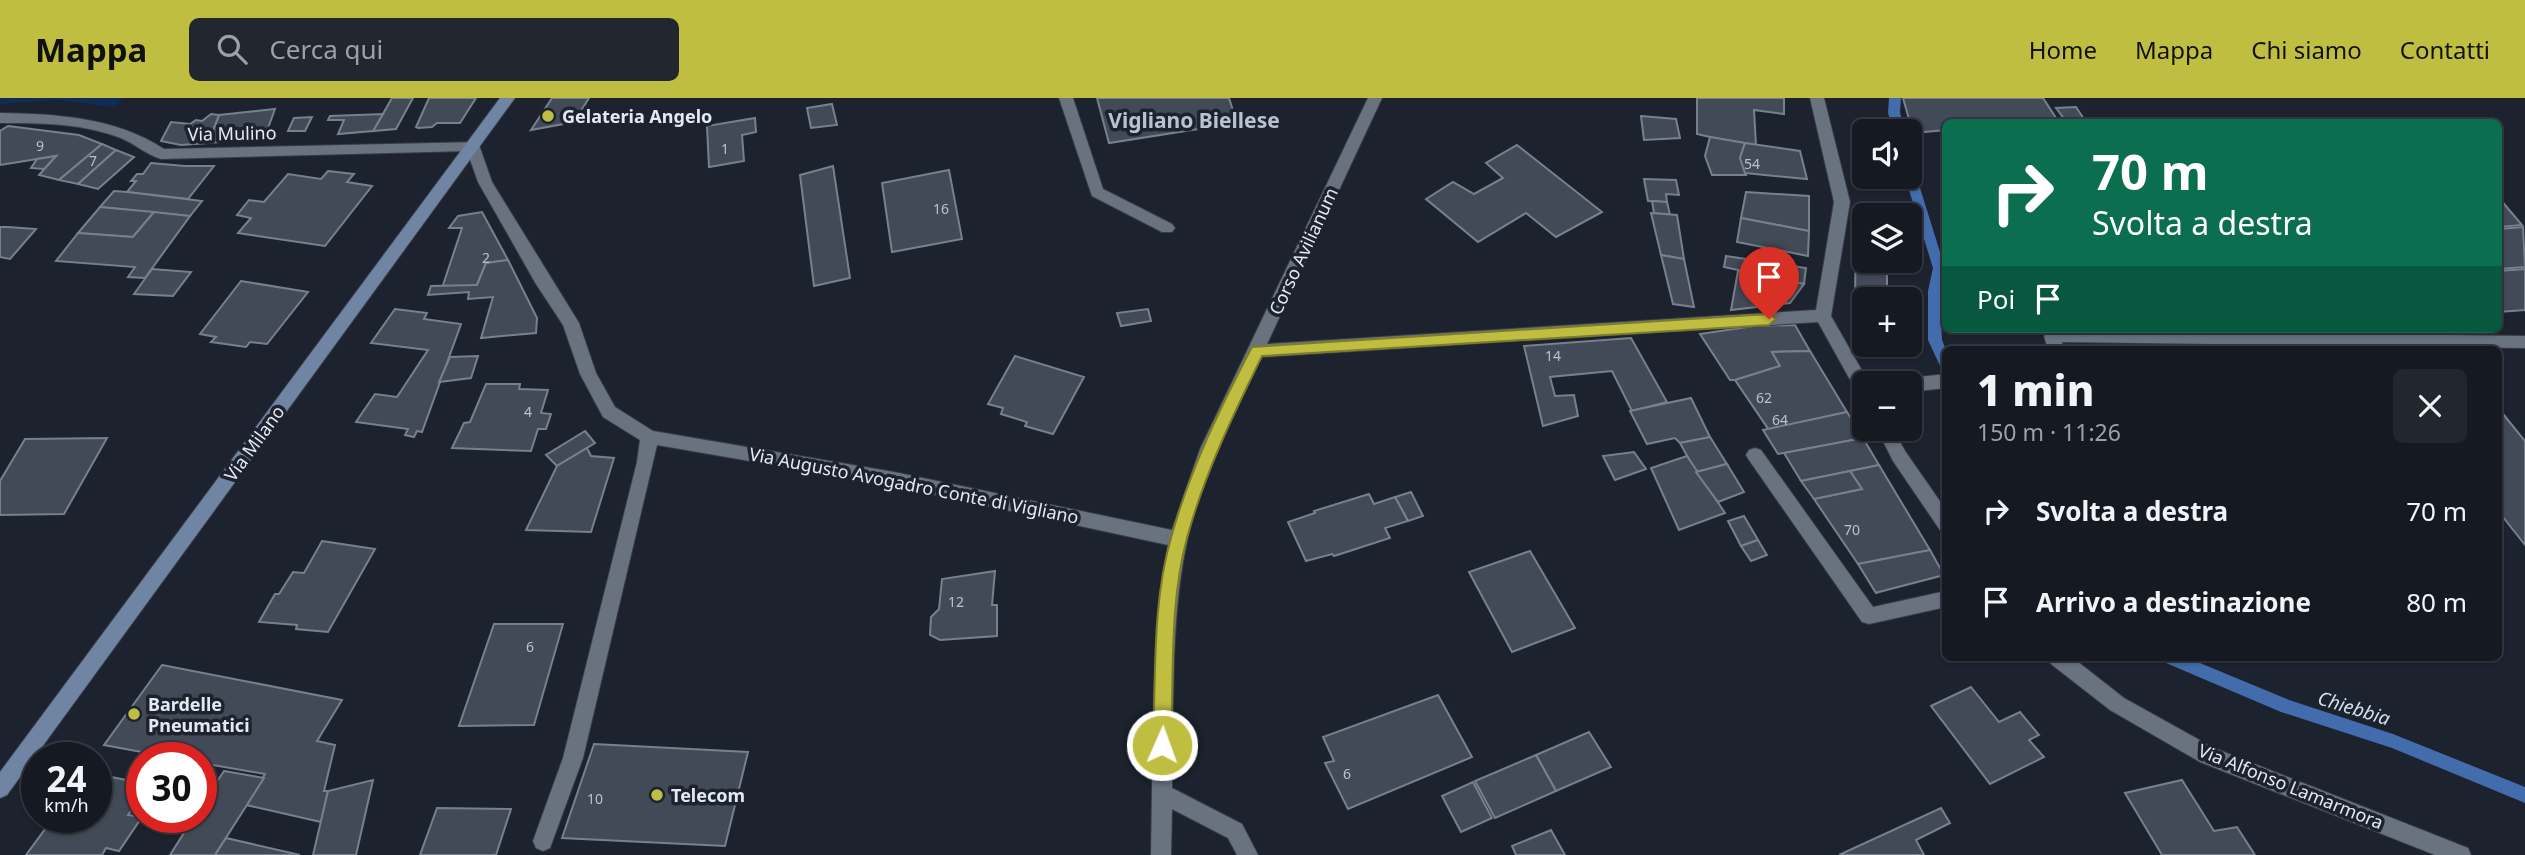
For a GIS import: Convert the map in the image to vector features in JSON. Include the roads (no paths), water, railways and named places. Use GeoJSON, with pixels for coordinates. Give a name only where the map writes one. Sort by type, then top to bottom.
{"type":"FeatureCollection","features":[{"type":"Feature","properties":{"kind":"main road","name":"Via Milano"},"geometry":{"type":"LineString","coordinates":[[0,788],[508,98]]}},
{"type":"Feature","properties":{"kind":"street"},"geometry":{"type":"LineString","coordinates":[[1066,98],[1097,192],[1167,228]]}},
{"type":"Feature","properties":{"kind":"street","name":"Corso Avilianum"},"geometry":{"type":"LineString","coordinates":[[1161,855],[1160,792],[1170,589],[1178,539],[1209,449],[1375,98]]}},
{"type":"Feature","properties":{"kind":"street"},"geometry":{"type":"LineString","coordinates":[[1817,98],[1842,202],[1823,316],[1854,371]]}},
{"type":"Feature","properties":{"kind":"street","name":"Via Mulino"},"geometry":{"type":"LineString","coordinates":[[0,118],[57,119],[95,127],[141,138],[161,154],[473,146]]}},
{"type":"Feature","properties":{"kind":"street","name":"Via Augusto Avogadro Conte di Vigliano"},"geometry":{"type":"LineString","coordinates":[[473,146],[485,182],[570,323],[588,374],[609,412],[649,437],[894,479],[1178,539]]}},
{"type":"Feature","properties":{"kind":"street"},"geometry":{"type":"LineString","coordinates":[[1257,351],[1823,316]]}},
{"type":"Feature","properties":{"kind":"street"},"geometry":{"type":"LineString","coordinates":[[2055,346],[2052,336],[2525,342]]}},
{"type":"Feature","properties":{"kind":"street"},"geometry":{"type":"LineString","coordinates":[[1922,384],[1942,381]]}},
{"type":"Feature","properties":{"kind":"street"},"geometry":{"type":"LineString","coordinates":[[543,841],[573,758],[646,462],[649,437]]}},
{"type":"Feature","properties":{"kind":"street"},"geometry":{"type":"LineString","coordinates":[[1891,441],[1942,519]]}},
{"type":"Feature","properties":{"kind":"street"},"geometry":{"type":"LineString","coordinates":[[1755,455],[1869,615],[1942,600]]}},
{"type":"Feature","properties":{"kind":"street","name":"Via Alfonso Lamarmora"},"geometry":{"type":"LineString","coordinates":[[2062,661],[2117,704],[2207,755],[2461,855]]}},
{"type":"Feature","properties":{"kind":"street"},"geometry":{"type":"LineString","coordinates":[[1160,792],[1234,831],[1248,855]]}},
{"type":"Feature","properties":{"kind":"waterway","name":"Chiebbia"},"geometry":{"type":"LineString","coordinates":[[1895,98],[1896,119]]}},
{"type":"Feature","properties":{"kind":"waterway","name":"Chiebbia"},"geometry":{"type":"LineString","coordinates":[[1914,189],[1939,268],[1934,291],[1935,340],[1942,355]]}},
{"type":"Feature","properties":{"kind":"waterway","name":"Chiebbia"},"geometry":{"type":"LineString","coordinates":[[2178,661],[2287,707],[2393,741],[2525,795]]}},
{"type":"Feature","properties":{"kind":"place","name":"Gelateria Angelo"},"geometry":{"type":"Point","coordinates":[548,116]}},
{"type":"Feature","properties":{"kind":"place","name":"Bardelle Pneumatici"},"geometry":{"type":"Point","coordinates":[134,714]}},
{"type":"Feature","properties":{"kind":"place","name":"Telecom"},"geometry":{"type":"Point","coordinates":[657,795]}},
{"type":"Feature","properties":{"kind":"district","name":"Vigliano Biellese"},"geometry":{"type":"Point","coordinates":[1194,120]}}]}
